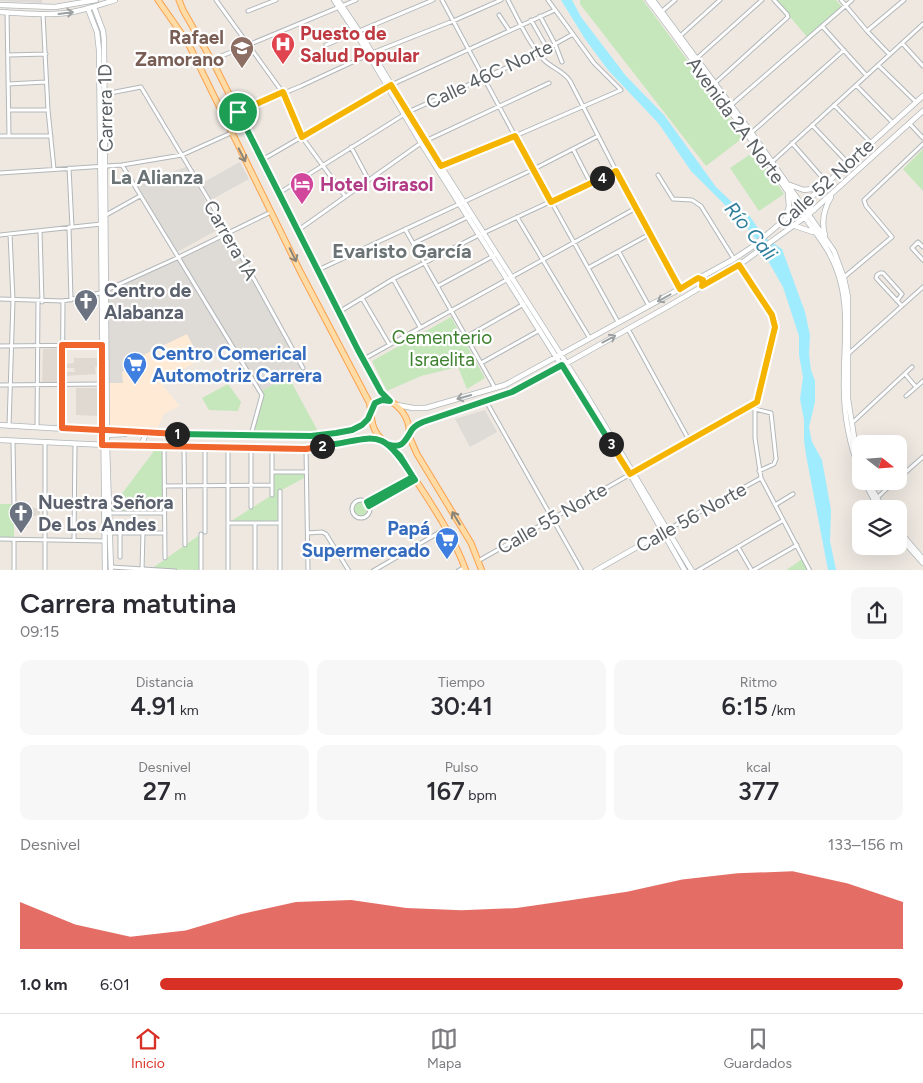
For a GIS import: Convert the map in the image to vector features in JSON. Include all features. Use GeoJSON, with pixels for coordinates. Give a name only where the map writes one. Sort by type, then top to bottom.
{"type":"FeatureCollection","features":[{"type":"Feature","properties":{"kind":"main road"},"geometry":{"type":"LineString","coordinates":[[0,5],[64,6],[96,0]]}},
{"type":"Feature","properties":{"kind":"main road"},"geometry":{"type":"LineString","coordinates":[[0,12],[66,13],[88,9],[116,0]]}},
{"type":"Feature","properties":{"kind":"main road"},"geometry":{"type":"LineString","coordinates":[[151,0],[159,2],[188,44],[231,133],[369,402],[373,427],[400,456],[445,529],[466,569]]}},
{"type":"Feature","properties":{"kind":"main road"},"geometry":{"type":"LineString","coordinates":[[180,0],[183,10],[212,60],[363,360],[383,394],[397,406],[407,419],[409,434],[417,454],[471,543],[482,570]]}},
{"type":"Feature","properties":{"kind":"main road"},"geometry":{"type":"LineString","coordinates":[[334,0],[358,32],[423,142],[526,303],[631,473],[686,570]]}},
{"type":"Feature","properties":{"kind":"main road"},"geometry":{"type":"LineString","coordinates":[[338,0],[340,7]]}},
{"type":"Feature","properties":{"kind":"main road","name":"Avenida 2A Norte"},"geometry":{"type":"LineString","coordinates":[[648,0],[660,13],[771,163],[816,234],[829,250],[842,279]]}},
{"type":"Feature","properties":{"kind":"main road","name":"Avenida 2A Norte"},"geometry":{"type":"LineString","coordinates":[[653,0],[660,13]]}},
{"type":"Feature","properties":{"kind":"main road","name":"Carrera 1D"},"geometry":{"type":"LineString","coordinates":[[94,7],[103,31],[101,224],[104,291],[105,445],[111,569]]}},
{"type":"Feature","properties":{"kind":"main road","name":"Carrera 1D"},"geometry":{"type":"LineString","coordinates":[[88,9],[97,32],[103,95]]}},
{"type":"Feature","properties":{"kind":"main road"},"geometry":{"type":"LineString","coordinates":[[97,32],[103,31]]}},
{"type":"Feature","properties":{"kind":"main road","name":"Calle 52 Norte"},"geometry":{"type":"LineString","coordinates":[[409,434],[419,424],[427,420],[526,386],[551,372],[570,350],[584,340],[680,289],[752,247],[827,183],[923,96]]}},
{"type":"Feature","properties":{"kind":"main road","name":"Calle 52 Norte"},"geometry":{"type":"LineString","coordinates":[[397,406],[426,408],[496,388],[523,375],[589,350],[628,329],[757,253],[814,210],[923,111]]}},
{"type":"Feature","properties":{"kind":"main road","name":"Carrera 1D"},"geometry":{"type":"LineString","coordinates":[[103,166],[106,215],[102,384],[105,432]]}},
{"type":"Feature","properties":{"kind":"main road"},"geometry":{"type":"LineString","coordinates":[[786,185],[804,190],[822,186]]}},
{"type":"Feature","properties":{"kind":"main road"},"geometry":{"type":"LineString","coordinates":[[782,222],[790,200],[786,185]]}},
{"type":"Feature","properties":{"kind":"main road"},"geometry":{"type":"LineString","coordinates":[[828,241],[823,227],[824,213],[829,199],[838,188]]}},
{"type":"Feature","properties":{"kind":"main road"},"geometry":{"type":"LineString","coordinates":[[806,201],[808,208],[814,210]]}},
{"type":"Feature","properties":{"kind":"main road","name":"Avenida 2A Norte"},"geometry":{"type":"LineString","coordinates":[[805,216],[828,241],[837,259],[842,279],[847,383],[854,435]]}},
{"type":"Feature","properties":{"kind":"main road"},"geometry":{"type":"LineString","coordinates":[[792,227],[808,229],[816,234]]}},
{"type":"Feature","properties":{"kind":"main road"},"geometry":{"type":"LineString","coordinates":[[698,278],[703,280],[702,286]]}},
{"type":"Feature","properties":{"kind":"main road"},"geometry":{"type":"LineString","coordinates":[[526,303],[540,330],[561,360]]}},
{"type":"Feature","properties":{"kind":"main road"},"geometry":{"type":"LineString","coordinates":[[584,340],[581,347],[589,350]]}},
{"type":"Feature","properties":{"kind":"main road","name":"Avenida 2A Norte"},"geometry":{"type":"LineString","coordinates":[[846,355],[844,387],[847,425],[852,444]]}},
{"type":"Feature","properties":{"kind":"main road"},"geometry":{"type":"LineString","coordinates":[[523,375],[529,375],[532,378],[531,382],[526,386]]}},
{"type":"Feature","properties":{"kind":"main road"},"geometry":{"type":"LineString","coordinates":[[0,425],[143,434],[311,436],[336,433],[358,427],[365,422],[373,405],[378,401],[390,401]]}},
{"type":"Feature","properties":{"kind":"main road"},"geometry":{"type":"LineString","coordinates":[[149,434],[144,436],[143,441],[149,446]]}},
{"type":"Feature","properties":{"kind":"main road"},"geometry":{"type":"LineString","coordinates":[[0,440],[105,445],[306,449],[361,439],[385,442],[395,446],[407,440],[409,434]]}},
{"type":"Feature","properties":{"kind":"main road"},"geometry":{"type":"LineString","coordinates":[[872,490],[876,498]]}},
{"type":"Feature","properties":{"kind":"main road","name":"Carrera 1D"},"geometry":{"type":"LineString","coordinates":[[105,570],[104,533],[107,513]]}},
{"type":"Feature","properties":{"kind":"main road"},"geometry":{"type":"LineString","coordinates":[[665,531],[692,570]]}},
{"type":"Feature","properties":{"kind":"main road","name":"Calle 56 Norte"},"geometry":{"type":"LineString","coordinates":[[595,570],[665,531]]}},
{"type":"Feature","properties":{"kind":"main road"},"geometry":{"type":"LineString","coordinates":[[907,540],[923,558]]}},
{"type":"Feature","properties":{"kind":"main road"},"geometry":{"type":"LineString","coordinates":[[907,545],[923,564]]}},
{"type":"Feature","properties":{"kind":"street"},"geometry":{"type":"LineString","coordinates":[[42,0],[42,7]]}},
{"type":"Feature","properties":{"kind":"street"},"geometry":{"type":"LineString","coordinates":[[216,0],[283,92],[302,137],[345,196]]}},
{"type":"Feature","properties":{"kind":"street"},"geometry":{"type":"LineString","coordinates":[[248,11],[276,0]]}},
{"type":"Feature","properties":{"kind":"street"},"geometry":{"type":"LineString","coordinates":[[212,60],[356,0]]}},
{"type":"Feature","properties":{"kind":"street"},"geometry":{"type":"LineString","coordinates":[[326,45],[433,0]]}},
{"type":"Feature","properties":{"kind":"street"},"geometry":{"type":"LineString","coordinates":[[442,0],[618,322]]}},
{"type":"Feature","properties":{"kind":"street"},"geometry":{"type":"LineString","coordinates":[[238,112],[370,53],[453,21],[500,0]]}},
{"type":"Feature","properties":{"kind":"street"},"geometry":{"type":"LineString","coordinates":[[508,0],[539,53],[548,63],[566,76],[680,289]]}},
{"type":"Feature","properties":{"kind":"street"},"geometry":{"type":"LineString","coordinates":[[439,167],[621,90],[594,63],[548,0]]}},
{"type":"Feature","properties":{"kind":"street"},"geometry":{"type":"LineString","coordinates":[[660,13],[675,0]]}},
{"type":"Feature","properties":{"kind":"street"},"geometry":{"type":"LineString","coordinates":[[678,37],[720,0]]}},
{"type":"Feature","properties":{"kind":"street"},"geometry":{"type":"LineString","coordinates":[[695,60],[762,0]]}},
{"type":"Feature","properties":{"kind":"street"},"geometry":{"type":"LineString","coordinates":[[713,84],[786,19],[787,14],[774,0]]}},
{"type":"Feature","properties":{"kind":"street"},"geometry":{"type":"LineString","coordinates":[[841,0],[889,54]]}},
{"type":"Feature","properties":{"kind":"street"},"geometry":{"type":"LineString","coordinates":[[730,106],[852,0]]}},
{"type":"Feature","properties":{"kind":"street"},"geometry":{"type":"LineString","coordinates":[[867,31],[904,0]]}},
{"type":"Feature","properties":{"kind":"street"},"geometry":{"type":"LineString","coordinates":[[262,161],[390,86],[555,10]]}},
{"type":"Feature","properties":{"kind":"street"},"geometry":{"type":"LineString","coordinates":[[7,12],[9,136]]}},
{"type":"Feature","properties":{"kind":"street"},"geometry":{"type":"LineString","coordinates":[[43,14],[46,82],[54,170]]}},
{"type":"Feature","properties":{"kind":"street"},"geometry":{"type":"LineString","coordinates":[[499,15],[509,30]]}},
{"type":"Feature","properties":{"kind":"street"},"geometry":{"type":"LineString","coordinates":[[540,16],[562,62]]}},
{"type":"Feature","properties":{"kind":"street"},"geometry":{"type":"LineString","coordinates":[[531,20],[547,48]]}},
{"type":"Feature","properties":{"kind":"street"},"geometry":{"type":"LineString","coordinates":[[771,163],[923,24]]}},
{"type":"Feature","properties":{"kind":"street"},"geometry":{"type":"LineString","coordinates":[[822,26],[866,75]]}},
{"type":"Feature","properties":{"kind":"street","name":"Calle 46C Norte"},"geometry":{"type":"LineString","coordinates":[[278,193],[406,113],[539,53],[573,34]]}},
{"type":"Feature","properties":{"kind":"street"},"geometry":{"type":"LineString","coordinates":[[902,43],[923,66]]}},
{"type":"Feature","properties":{"kind":"street"},"geometry":{"type":"LineString","coordinates":[[750,134],[844,50]]}},
{"type":"Feature","properties":{"kind":"street"},"geometry":{"type":"LineString","coordinates":[[8,55],[46,54]]}},
{"type":"Feature","properties":{"kind":"street"},"geometry":{"type":"LineString","coordinates":[[878,65],[916,102]]}},
{"type":"Feature","properties":{"kind":"street"},"geometry":{"type":"LineString","coordinates":[[8,84],[46,82]]}},
{"type":"Feature","properties":{"kind":"street"},"geometry":{"type":"LineString","coordinates":[[297,231],[423,142],[549,83]]}},
{"type":"Feature","properties":{"kind":"street"},"geometry":{"type":"LineString","coordinates":[[856,85],[893,123]]}},
{"type":"Feature","properties":{"kind":"street","name":"Carrera 1A"},"geometry":{"type":"LineString","coordinates":[[103,95],[141,87],[228,232],[303,368]]}},
{"type":"Feature","properties":{"kind":"street"},"geometry":{"type":"LineString","coordinates":[[834,105],[870,143]]}},
{"type":"Feature","properties":{"kind":"street"},"geometry":{"type":"LineString","coordinates":[[8,110],[48,110]]}},
{"type":"Feature","properties":{"kind":"street"},"geometry":{"type":"LineString","coordinates":[[909,123],[923,138]]}},
{"type":"Feature","properties":{"kind":"street"},"geometry":{"type":"LineString","coordinates":[[812,125],[848,163]]}},
{"type":"Feature","properties":{"kind":"street"},"geometry":{"type":"LineString","coordinates":[[0,174],[122,165],[182,155],[231,133]]}},
{"type":"Feature","properties":{"kind":"street"},"geometry":{"type":"LineString","coordinates":[[0,136],[51,136]]}},
{"type":"Feature","properties":{"kind":"street"},"geometry":{"type":"LineString","coordinates":[[318,270],[534,169],[598,136]]}},
{"type":"Feature","properties":{"kind":"street"},"geometry":{"type":"LineString","coordinates":[[792,143],[827,183]]}},
{"type":"Feature","properties":{"kind":"street"},"geometry":{"type":"LineString","coordinates":[[842,279],[892,237],[866,206],[864,200],[923,144]]}},
{"type":"Feature","properties":{"kind":"street"},"geometry":{"type":"LineString","coordinates":[[351,147],[368,180]]}},
{"type":"Feature","properties":{"kind":"street"},"geometry":{"type":"LineString","coordinates":[[573,149],[591,184]]}},
{"type":"Feature","properties":{"kind":"street"},"geometry":{"type":"LineString","coordinates":[[122,165],[262,395],[251,435]]}},
{"type":"Feature","properties":{"kind":"street"},"geometry":{"type":"LineString","coordinates":[[69,168],[71,300]]}},
{"type":"Feature","properties":{"kind":"street"},"geometry":{"type":"LineString","coordinates":[[338,312],[425,262],[616,171]]}},
{"type":"Feature","properties":{"kind":"street"},"geometry":{"type":"LineString","coordinates":[[658,175],[673,199],[692,200],[701,206],[734,258]]}},
{"type":"Feature","properties":{"kind":"street"},"geometry":{"type":"LineString","coordinates":[[106,215],[140,196]]}},
{"type":"Feature","properties":{"kind":"street"},"geometry":{"type":"LineString","coordinates":[[363,360],[636,208]]}},
{"type":"Feature","properties":{"kind":"street"},"geometry":{"type":"LineString","coordinates":[[0,300],[63,301],[104,291],[178,258],[271,212]]}},
{"type":"Feature","properties":{"kind":"street"},"geometry":{"type":"LineString","coordinates":[[414,243],[470,216]]}},
{"type":"Feature","properties":{"kind":"street"},"geometry":{"type":"LineString","coordinates":[[517,217],[589,337]]}},
{"type":"Feature","properties":{"kind":"street"},"geometry":{"type":"LineString","coordinates":[[0,235],[101,224]]}},
{"type":"Feature","properties":{"kind":"street"},"geometry":{"type":"LineString","coordinates":[[405,229],[496,388]]}},
{"type":"Feature","properties":{"kind":"street"},"geometry":{"type":"LineString","coordinates":[[38,427],[40,231]]}},
{"type":"Feature","properties":{"kind":"street"},"geometry":{"type":"LineString","coordinates":[[10,234],[12,300],[10,426]]}},
{"type":"Feature","properties":{"kind":"street"},"geometry":{"type":"LineString","coordinates":[[588,268],[650,234]]}},
{"type":"Feature","properties":{"kind":"street"},"geometry":{"type":"LineString","coordinates":[[923,247],[918,242],[912,248],[923,260]]}},
{"type":"Feature","properties":{"kind":"street"},"geometry":{"type":"LineString","coordinates":[[618,252],[649,306]]}},
{"type":"Feature","properties":{"kind":"street"},"geometry":{"type":"LineString","coordinates":[[438,286],[495,256]]}},
{"type":"Feature","properties":{"kind":"street"},"geometry":{"type":"LineString","coordinates":[[739,265],[772,315],[775,327],[756,409],[755,438],[760,478],[810,570]]}},
{"type":"Feature","properties":{"kind":"street"},"geometry":{"type":"LineString","coordinates":[[897,301],[902,294],[883,273],[877,275],[876,278],[897,301],[902,306]]}},
{"type":"Feature","properties":{"kind":"street"},"geometry":{"type":"LineString","coordinates":[[393,279],[420,327]]}},
{"type":"Feature","properties":{"kind":"street"},"geometry":{"type":"LineString","coordinates":[[846,355],[923,287]]}},
{"type":"Feature","properties":{"kind":"street"},"geometry":{"type":"LineString","coordinates":[[362,298],[390,344]]}},
{"type":"Feature","properties":{"kind":"street"},"geometry":{"type":"LineString","coordinates":[[62,428],[63,301]]}},
{"type":"Feature","properties":{"kind":"street"},"geometry":{"type":"LineString","coordinates":[[466,338],[526,303]]}},
{"type":"Feature","properties":{"kind":"street"},"geometry":{"type":"LineString","coordinates":[[628,329],[689,440]]}},
{"type":"Feature","properties":{"kind":"street"},"geometry":{"type":"LineString","coordinates":[[482,363],[540,330]]}},
{"type":"Feature","properties":{"kind":"street"},"geometry":{"type":"LineString","coordinates":[[0,346],[102,345]]}},
{"type":"Feature","properties":{"kind":"street"},"geometry":{"type":"LineString","coordinates":[[851,424],[912,367]]}},
{"type":"Feature","properties":{"kind":"street"},"geometry":{"type":"LineString","coordinates":[[905,374],[916,387]]}},
{"type":"Feature","properties":{"kind":"street"},"geometry":{"type":"LineString","coordinates":[[906,396],[923,381]]}},
{"type":"Feature","properties":{"kind":"street"},"geometry":{"type":"LineString","coordinates":[[0,385],[102,384]]}},
{"type":"Feature","properties":{"kind":"street"},"geometry":{"type":"LineString","coordinates":[[486,401],[582,570]]}},
{"type":"Feature","properties":{"kind":"street","name":"Calle 55 Norte"},"geometry":{"type":"LineString","coordinates":[[478,561],[757,402]]}},
{"type":"Feature","properties":{"kind":"street"},"geometry":{"type":"LineString","coordinates":[[756,409],[771,413],[776,459],[774,464],[759,471]]}},
{"type":"Feature","properties":{"kind":"street"},"geometry":{"type":"LineString","coordinates":[[13,441],[14,504]]}},
{"type":"Feature","properties":{"kind":"street"},"geometry":{"type":"LineString","coordinates":[[45,442],[45,570]]}},
{"type":"Feature","properties":{"kind":"street"},"geometry":{"type":"LineString","coordinates":[[74,540],[75,444]]}},
{"type":"Feature","properties":{"kind":"street"},"geometry":{"type":"LineString","coordinates":[[164,446],[165,558]]}},
{"type":"Feature","properties":{"kind":"street"},"geometry":{"type":"LineString","coordinates":[[184,447],[185,545]]}},
{"type":"Feature","properties":{"kind":"street"},"geometry":{"type":"LineString","coordinates":[[205,447],[205,532]]}},
{"type":"Feature","properties":{"kind":"street"},"geometry":{"type":"LineString","coordinates":[[228,447],[228,570]]}},
{"type":"Feature","properties":{"kind":"street"},"geometry":{"type":"LineString","coordinates":[[251,448],[251,508]]}},
{"type":"Feature","properties":{"kind":"street"},"geometry":{"type":"LineString","coordinates":[[272,448],[272,496]]}},
{"type":"Feature","properties":{"kind":"street"},"geometry":{"type":"LineString","coordinates":[[306,449],[308,570]]}},
{"type":"Feature","properties":{"kind":"street"},"geometry":{"type":"LineString","coordinates":[[908,470],[923,457]]}},
{"type":"Feature","properties":{"kind":"street"},"geometry":{"type":"LineString","coordinates":[[272,472],[306,472]]}},
{"type":"Feature","properties":{"kind":"street"},"geometry":{"type":"LineString","coordinates":[[368,504],[414,478]]}},
{"type":"Feature","properties":{"kind":"street","name":"Calle 56 Norte"},"geometry":{"type":"LineString","coordinates":[[665,531],[760,478]]}},
{"type":"Feature","properties":{"kind":"street"},"geometry":{"type":"LineString","coordinates":[[164,486],[272,485]]}},
{"type":"Feature","properties":{"kind":"street"},"geometry":{"type":"LineString","coordinates":[[876,498],[885,490]]}},
{"type":"Feature","properties":{"kind":"street"},"geometry":{"type":"LineString","coordinates":[[280,492],[280,570]]}},
{"type":"Feature","properties":{"kind":"street"},"geometry":{"type":"LineString","coordinates":[[774,506],[793,494]]}},
{"type":"Feature","properties":{"kind":"street"},"geometry":{"type":"LineString","coordinates":[[361,500],[368,504],[369,512],[367,516],[360,518],[354,515],[352,509],[355,503],[361,500]]}},
{"type":"Feature","properties":{"kind":"street"},"geometry":{"type":"LineString","coordinates":[[107,513],[164,513]]}},
{"type":"Feature","properties":{"kind":"street"},"geometry":{"type":"LineString","coordinates":[[697,570],[782,521]]}},
{"type":"Feature","properties":{"kind":"street"},"geometry":{"type":"LineString","coordinates":[[228,523],[280,523]]}},
{"type":"Feature","properties":{"kind":"street"},"geometry":{"type":"LineString","coordinates":[[255,524],[255,570]]}},
{"type":"Feature","properties":{"kind":"street"},"geometry":{"type":"LineString","coordinates":[[373,570],[445,529]]}},
{"type":"Feature","properties":{"kind":"street"},"geometry":{"type":"LineString","coordinates":[[104,533],[164,533]]}},
{"type":"Feature","properties":{"kind":"street"},"geometry":{"type":"LineString","coordinates":[[120,533],[120,557]]}},
{"type":"Feature","properties":{"kind":"street"},"geometry":{"type":"LineString","coordinates":[[142,569],[143,533]]}},
{"type":"Feature","properties":{"kind":"street"},"geometry":{"type":"LineString","coordinates":[[308,533],[325,533],[349,570]]}},
{"type":"Feature","properties":{"kind":"street"},"geometry":{"type":"LineString","coordinates":[[201,534],[201,570]]}},
{"type":"Feature","properties":{"kind":"street"},"geometry":{"type":"LineString","coordinates":[[0,539],[104,541]]}},
{"type":"Feature","properties":{"kind":"street"},"geometry":{"type":"LineString","coordinates":[[14,540],[14,570]]}},
{"type":"Feature","properties":{"kind":"street"},"geometry":{"type":"LineString","coordinates":[[738,547],[752,570],[797,545]]}},
{"type":"Feature","properties":{"kind":"street"},"geometry":{"type":"LineString","coordinates":[[111,569],[175,570]]}},
{"type":"Feature","properties":{"kind":"street"},"geometry":{"type":"LineString","coordinates":[[458,570],[466,569]]}},
{"type":"Feature","properties":{"kind":"shaded area"},"geometry":{"type":"Polygon","coordinates":[[[42,0],[42,3],[0,1],[42,0]]]}},
{"type":"Feature","properties":{"kind":"shaded area"},"geometry":{"type":"Polygon","coordinates":[[[240,162],[249,179],[211,200],[202,183],[240,162]]]}},
{"type":"Feature","properties":{"kind":"shaded area"},"geometry":{"type":"Polygon","coordinates":[[[186,167],[221,228],[177,252],[136,183],[186,167]]]}},
{"type":"Feature","properties":{"kind":"shaded area"},"geometry":{"type":"Polygon","coordinates":[[[228,232],[303,368],[260,392],[231,345],[200,360],[187,334],[135,359],[138,365],[122,372],[123,383],[107,383],[107,290],[228,232]]]}},
{"type":"Feature","properties":{"kind":"shaded area","name":"Centro Comerical Automotriz Carrera"},"geometry":{"type":"Polygon","coordinates":[[[187,334],[200,360],[160,381],[179,406],[164,414],[155,434],[107,430],[107,383],[122,372],[134,359],[187,334]]]}},
{"type":"Feature","properties":{"kind":"shaded area"},"geometry":{"type":"Polygon","coordinates":[[[61,348],[61,383],[42,383],[43,349],[61,348]]]}},
{"type":"Feature","properties":{"kind":"shaded area"},"geometry":{"type":"Polygon","coordinates":[[[74,358],[98,358],[98,367],[95,367],[96,374],[64,376],[64,372],[75,372],[74,368],[65,368],[65,364],[74,363],[74,358]]]}},
{"type":"Feature","properties":{"kind":"shaded area"},"geometry":{"type":"Polygon","coordinates":[[[76,388],[99,388],[99,416],[76,415],[76,388]]]}},
{"type":"Feature","properties":{"kind":"shaded area"},"geometry":{"type":"Polygon","coordinates":[[[485,410],[497,432],[470,447],[455,419],[485,410]]]}},
{"type":"Feature","properties":{"kind":"shaded area"},"geometry":{"type":"Polygon","coordinates":[[[29,504],[30,508],[40,508],[40,515],[28,517],[28,528],[18,527],[19,505],[29,504]]]}},
{"type":"Feature","properties":{"kind":"green space"},"geometry":{"type":"Polygon","coordinates":[[[580,0],[643,0],[744,137],[706,166],[580,4],[580,0]]]}},
{"type":"Feature","properties":{"kind":"green space"},"geometry":{"type":"Polygon","coordinates":[[[776,0],[836,0],[842,7],[807,37],[776,0]]]}},
{"type":"Feature","properties":{"kind":"green space"},"geometry":{"type":"Polygon","coordinates":[[[923,149],[923,191],[903,169],[923,149]]]}},
{"type":"Feature","properties":{"kind":"green space"},"geometry":{"type":"Polygon","coordinates":[[[755,151],[784,194],[759,211],[730,168],[755,151]]]}},
{"type":"Feature","properties":{"kind":"green space","name":"Cementerio Israelita"},"geometry":{"type":"Polygon","coordinates":[[[451,317],[485,378],[467,389],[458,367],[421,376],[387,391],[372,361],[451,317]]]}},
{"type":"Feature","properties":{"kind":"green space"},"geometry":{"type":"Polygon","coordinates":[[[288,376],[320,435],[251,435],[262,395],[260,392],[288,376]]]}},
{"type":"Feature","properties":{"kind":"green space"},"geometry":{"type":"Polygon","coordinates":[[[228,384],[241,402],[238,411],[209,410],[202,398],[228,384]]]}},
{"type":"Feature","properties":{"kind":"green space"},"geometry":{"type":"Polygon","coordinates":[[[154,451],[162,451],[163,510],[112,511],[112,507],[154,451]]]}},
{"type":"Feature","properties":{"kind":"green space"},"geometry":{"type":"Polygon","coordinates":[[[272,472],[306,472],[306,477],[280,491],[280,523],[228,523],[272,495],[272,472]]]}},
{"type":"Feature","properties":{"kind":"green space"},"geometry":{"type":"Polygon","coordinates":[[[413,477],[415,480],[369,505],[369,512],[365,518],[358,518],[353,513],[352,507],[355,503],[361,500],[367,502],[413,477]]]}},
{"type":"Feature","properties":{"kind":"green space"},"geometry":{"type":"Polygon","coordinates":[[[0,504],[14,504],[14,540],[0,539],[0,504]]]}},
{"type":"Feature","properties":{"kind":"green space"},"geometry":{"type":"Polygon","coordinates":[[[201,534],[201,570],[151,569],[201,534]]]}},
{"type":"Feature","properties":{"kind":"green space"},"geometry":{"type":"Polygon","coordinates":[[[802,559],[809,569],[807,570],[786,570],[802,559]]]}},
{"type":"Feature","properties":{"kind":"water","name":"Río Cali"},"geometry":{"type":"Polygon","coordinates":[[[561,0],[572,0],[581,17],[626,76],[664,115],[716,187],[738,208],[749,215],[764,237],[782,249],[805,312],[810,335],[809,354],[811,370],[815,381],[815,402],[809,427],[812,442],[822,460],[831,510],[830,541],[836,570],[828,570],[806,455],[804,420],[800,399],[803,377],[799,355],[799,336],[783,287],[755,238],[744,224],[691,171],[659,124],[608,70],[585,39],[561,0]]]}},
{"type":"Feature","properties":{"kind":"place","name":"Puesto de Salud Popular"},"geometry":{"type":"Point","coordinates":[283,65]}},
{"type":"Feature","properties":{"kind":"place","name":"Rafael Zamorano"},"geometry":{"type":"Point","coordinates":[242,69]}},
{"type":"Feature","properties":{"kind":"place","name":"Hotel Girasol"},"geometry":{"type":"Point","coordinates":[302,205]}},
{"type":"Feature","properties":{"kind":"place","name":"Centro de Alabanza"},"geometry":{"type":"Point","coordinates":[86,322]}},
{"type":"Feature","properties":{"kind":"place","name":"Centro Comerical Automotriz Carrera"},"geometry":{"type":"Point","coordinates":[135,385]}},
{"type":"Feature","properties":{"kind":"place","name":"Nuestra Señora De Los Andes"},"geometry":{"type":"Point","coordinates":[21,534]}},
{"type":"Feature","properties":{"kind":"place","name":"Papá Supermercado"},"geometry":{"type":"Point","coordinates":[447,560]}},
{"type":"Feature","properties":{"kind":"district","name":"La Alianza"},"geometry":{"type":"Point","coordinates":[157,177]}},
{"type":"Feature","properties":{"kind":"district","name":"Evaristo García"},"geometry":{"type":"Point","coordinates":[402,251]}},
{"type":"Feature","properties":{"kind":"route"},"geometry":{"type":"LineString","coordinates":[[238,112],[283,92],[302,137],[391,85],[441,166],[515,136],[551,202],[616,171],[680,289],[698,278],[703,280],[702,286],[739,265],[772,315],[775,327],[757,402],[630,474],[562,365],[512,392],[427,420],[413,429],[409,433],[407,440],[400,445],[392,446],[387,444],[400,456],[413,477],[367,502],[369,506],[415,480],[400,456],[382,440],[361,439],[306,449],[102,445],[102,430],[102,345],[62,345],[62,428],[100,430],[102,430],[107,430],[149,434],[311,436],[352,430],[368,419],[375,403],[382,400],[390,401],[381,392],[338,312],[238,112]]}}]}
